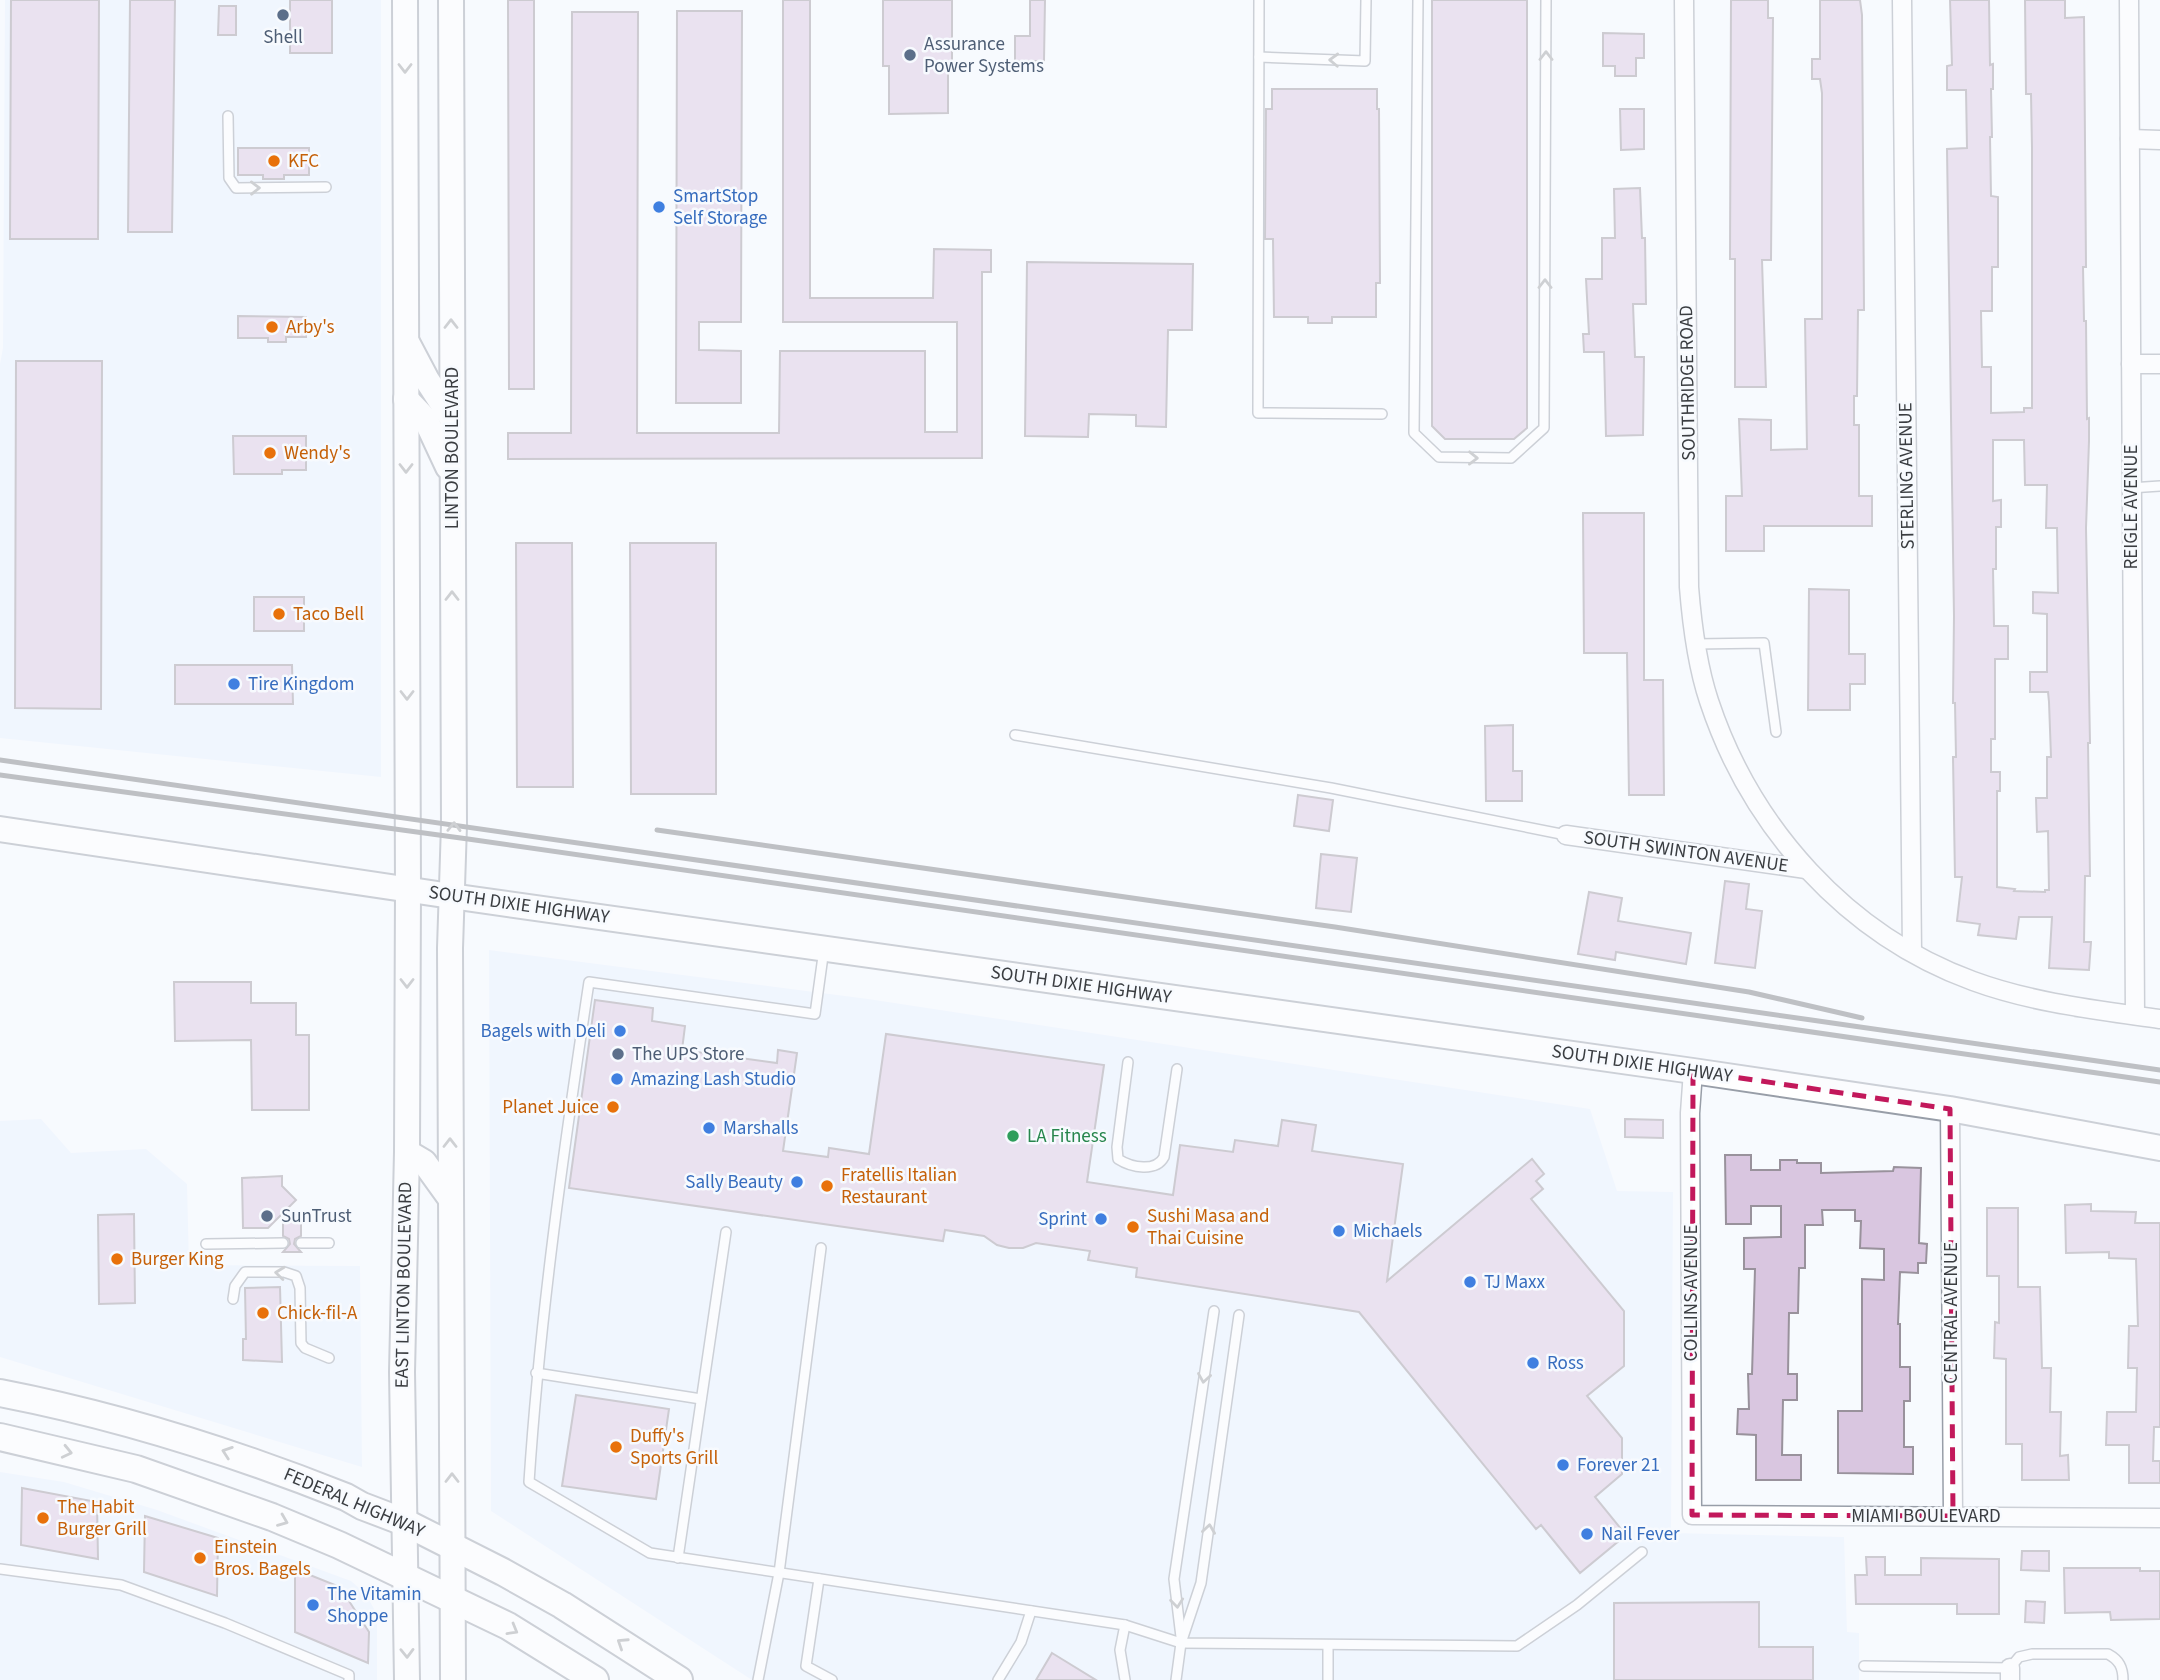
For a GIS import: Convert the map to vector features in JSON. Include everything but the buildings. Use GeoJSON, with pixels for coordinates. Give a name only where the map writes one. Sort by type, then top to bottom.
{"type":"FeatureCollection","features":[{"type":"Feature","properties":{"kind":"main road"},"geometry":{"type":"LineString","coordinates":[[405,0],[408,889]]}},
{"type":"Feature","properties":{"kind":"main road","name":"LINTON BOULEVARD"},"geometry":{"type":"LineString","coordinates":[[451,0],[452,895]]}},
{"type":"Feature","properties":{"kind":"main road"},"geometry":{"type":"LineString","coordinates":[[406,340],[426,380],[452,417]]}},
{"type":"Feature","properties":{"kind":"main road"},"geometry":{"type":"LineString","coordinates":[[406,400],[426,420],[452,477]]}},
{"type":"Feature","properties":{"kind":"main road","name":"SOUTH DIXIE HIGHWAY"},"geometry":{"type":"LineString","coordinates":[[0,829],[1693,1071],[1950,1110],[2160,1148]]}},
{"type":"Feature","properties":{"kind":"main road","name":"EAST LINTON BOULEVARD"},"geometry":{"type":"LineString","coordinates":[[407,1680],[402,1371],[407,1152],[408,889]]}},
{"type":"Feature","properties":{"kind":"main road"},"geometry":{"type":"LineString","coordinates":[[452,895],[450,1198],[453,1680]]}},
{"type":"Feature","properties":{"kind":"main road"},"geometry":{"type":"LineString","coordinates":[[407,1152],[424,1162],[450,1198]]}},
{"type":"Feature","properties":{"kind":"main road","name":"FEDERAL HIGHWAY"},"geometry":{"type":"LineString","coordinates":[[0,1393],[98,1414],[221,1450],[284,1472],[404,1522],[562,1605],[679,1680]]}},
{"type":"Feature","properties":{"kind":"main road"},"geometry":{"type":"LineString","coordinates":[[0,1437],[148,1473],[272,1517],[339,1545],[509,1626],[595,1680]]}},
{"type":"Feature","properties":{"kind":"street","name":"SOUTHRIDGE ROAD"},"geometry":{"type":"LineString","coordinates":[[1684,0],[1689,587],[1696,644],[1709,700],[1732,759]]}},
{"type":"Feature","properties":{"kind":"street","name":"STERLING AVENUE"},"geometry":{"type":"LineString","coordinates":[[1902,0],[1912,952]]}},
{"type":"Feature","properties":{"kind":"street","name":"REIGLE AVENUE"},"geometry":{"type":"LineString","coordinates":[[2129,0],[2135,1015]]}},
{"type":"Feature","properties":{"kind":"street"},"geometry":{"type":"LineString","coordinates":[[2130,139],[2160,140]]}},
{"type":"Feature","properties":{"kind":"street"},"geometry":{"type":"LineString","coordinates":[[2131,364],[2160,364]]}},
{"type":"Feature","properties":{"kind":"street","name":"SOUTH SWINTON AVENUE"},"geometry":{"type":"LineString","coordinates":[[1732,759],[1766,819],[1806,869],[1843,905],[1883,935],[1971,980],[2002,991],[2050,1003],[2160,1018]]}},
{"type":"Feature","properties":{"kind":"street","name":"SOUTH SWINTON AVENUE"},"geometry":{"type":"LineString","coordinates":[[1566,835],[1806,869]]}},
{"type":"Feature","properties":{"kind":"street","name":"COLLINS AVENUE"},"geometry":{"type":"LineString","coordinates":[[1692,1515],[1690,1113],[1693,1071]]}},
{"type":"Feature","properties":{"kind":"street","name":"CENTRAL AVENUE"},"geometry":{"type":"LineString","coordinates":[[1950,1110],[1952,1516]]}},
{"type":"Feature","properties":{"kind":"street","name":"MIAMI BOULEVARD"},"geometry":{"type":"LineString","coordinates":[[1692,1515],[2160,1518]]}},
{"type":"Feature","properties":{"kind":"lane"},"geometry":{"type":"LineString","coordinates":[[1259,0],[1258,413],[1382,414]]}},
{"type":"Feature","properties":{"kind":"lane"},"geometry":{"type":"LineString","coordinates":[[1259,57],[1366,61],[1366,0]]}},
{"type":"Feature","properties":{"kind":"lane"},"geometry":{"type":"LineString","coordinates":[[1418,0],[1414,433],[1439,457],[1511,458],[1545,428],[1546,0]]}},
{"type":"Feature","properties":{"kind":"lane"},"geometry":{"type":"LineString","coordinates":[[228,116],[229,178],[236,188],[326,187]]}},
{"type":"Feature","properties":{"kind":"lane"},"geometry":{"type":"LineString","coordinates":[[2130,488],[2160,486]]}},
{"type":"Feature","properties":{"kind":"lane"},"geometry":{"type":"LineString","coordinates":[[1696,644],[1764,643],[1776,732]]}},
{"type":"Feature","properties":{"kind":"lane"},"geometry":{"type":"LineString","coordinates":[[1015,735],[1331,788],[1566,835]]}},
{"type":"Feature","properties":{"kind":"lane"},"geometry":{"type":"LineString","coordinates":[[824,948],[815,1014],[589,982],[556,1203],[536,1373],[529,1482],[650,1553],[1125,1625],[1181,1643],[1517,1646],[1577,1605],[1642,1552]]}},
{"type":"Feature","properties":{"kind":"lane"},"geometry":{"type":"LineString","coordinates":[[1128,1062],[1116,1147],[1118,1159],[1126,1164],[1153,1167],[1160,1164],[1164,1157],[1177,1069]]}},
{"type":"Feature","properties":{"kind":"lane"},"geometry":{"type":"LineString","coordinates":[[678,1558],[726,1232]]}},
{"type":"Feature","properties":{"kind":"lane"},"geometry":{"type":"LineString","coordinates":[[206,1244],[283,1243]]}},
{"type":"Feature","properties":{"kind":"lane"},"geometry":{"type":"LineString","coordinates":[[301,1243],[329,1243]]}},
{"type":"Feature","properties":{"kind":"lane"},"geometry":{"type":"LineString","coordinates":[[758,1680],[779,1573],[821,1248]]}},
{"type":"Feature","properties":{"kind":"lane"},"geometry":{"type":"LineString","coordinates":[[233,1299],[235,1286],[245,1272],[284,1272],[296,1276],[300,1288],[301,1343],[305,1348],[329,1358]]}},
{"type":"Feature","properties":{"kind":"lane"},"geometry":{"type":"LineString","coordinates":[[1181,1643],[1174,1578],[1214,1311]]}},
{"type":"Feature","properties":{"kind":"lane"},"geometry":{"type":"LineString","coordinates":[[1176,1680],[1181,1643],[1201,1583],[1238,1315]]}},
{"type":"Feature","properties":{"kind":"lane"},"geometry":{"type":"LineString","coordinates":[[536,1373],[701,1399]]}},
{"type":"Feature","properties":{"kind":"lane"},"geometry":{"type":"LineString","coordinates":[[0,1569],[121,1585],[283,1646],[349,1675],[349,1680]]}},
{"type":"Feature","properties":{"kind":"lane"},"geometry":{"type":"LineString","coordinates":[[819,1579],[806,1666],[832,1680]]}},
{"type":"Feature","properties":{"kind":"lane"},"geometry":{"type":"LineString","coordinates":[[998,1680],[1021,1642],[1031,1611]]}},
{"type":"Feature","properties":{"kind":"lane"},"geometry":{"type":"LineString","coordinates":[[1125,1625],[1120,1650],[1125,1680]]}},
{"type":"Feature","properties":{"kind":"lane"},"geometry":{"type":"LineString","coordinates":[[1328,1645],[1328,1680]]}},
{"type":"Feature","properties":{"kind":"lane"},"geometry":{"type":"LineString","coordinates":[[1864,1666],[2010,1674],[2019,1657],[2032,1654],[2108,1654],[2118,1659],[2123,1680]]}},
{"type":"Feature","properties":{"kind":"highlighted area"},"geometry":{"type":"Polygon","coordinates":[[[1693,1071],[1950,1109],[1953,1516],[1692,1515],[1693,1071]]]}},
{"type":"Feature","properties":{"kind":"shaded area"},"geometry":{"type":"Polygon","coordinates":[[[5,0],[381,0],[381,777],[0,738],[0,364],[3,348],[5,0]]]}},
{"type":"Feature","properties":{"kind":"shaded area"},"geometry":{"type":"Polygon","coordinates":[[[489,950],[868,999],[1590,1109],[1617,1191],[1673,1192],[1671,1533],[1844,1537],[1847,1632],[1859,1633],[1859,1680],[752,1680],[491,1511],[489,950]]]}},
{"type":"Feature","properties":{"kind":"shaded area"},"geometry":{"type":"Polygon","coordinates":[[[41,1119],[71,1153],[146,1149],[187,1184],[189,1265],[360,1266],[362,1467],[0,1357],[0,1121],[41,1119]]]}},
{"type":"Feature","properties":{"kind":"shaded area"},"geometry":{"type":"Polygon","coordinates":[[[0,1472],[64,1482],[157,1510],[351,1581],[366,1594],[374,1609],[377,1622],[377,1680],[0,1680],[0,1472]]]}},
{"type":"Feature","properties":{"kind":"railway"},"geometry":{"type":"LineString","coordinates":[[0,760],[2160,1070]]}},
{"type":"Feature","properties":{"kind":"railway"},"geometry":{"type":"LineString","coordinates":[[0,775],[468,839],[2160,1082]]}},
{"type":"Feature","properties":{"kind":"railway"},"geometry":{"type":"LineString","coordinates":[[657,830],[1335,927],[1749,992],[1862,1018]]}},
{"type":"Feature","properties":{"kind":"place","name":"Shell"},"geometry":{"type":"Point","coordinates":[283,15]}},
{"type":"Feature","properties":{"kind":"place","name":"Assurance Power Systems"},"geometry":{"type":"Point","coordinates":[910,55]}},
{"type":"Feature","properties":{"kind":"place","name":"KFC"},"geometry":{"type":"Point","coordinates":[274,161]}},
{"type":"Feature","properties":{"kind":"place","name":"SmartStop Self Storage"},"geometry":{"type":"Point","coordinates":[659,207]}},
{"type":"Feature","properties":{"kind":"place","name":"Arby's"},"geometry":{"type":"Point","coordinates":[272,327]}},
{"type":"Feature","properties":{"kind":"place","name":"Wendy's"},"geometry":{"type":"Point","coordinates":[270,453]}},
{"type":"Feature","properties":{"kind":"place","name":"Taco Bell"},"geometry":{"type":"Point","coordinates":[279,614]}},
{"type":"Feature","properties":{"kind":"place","name":"Tire Kingdom"},"geometry":{"type":"Point","coordinates":[234,684]}},
{"type":"Feature","properties":{"kind":"place","name":"Bagels with Deli"},"geometry":{"type":"Point","coordinates":[620,1031]}},
{"type":"Feature","properties":{"kind":"place","name":"The UPS Store"},"geometry":{"type":"Point","coordinates":[618,1054]}},
{"type":"Feature","properties":{"kind":"place","name":"Amazing Lash Studio"},"geometry":{"type":"Point","coordinates":[617,1079]}},
{"type":"Feature","properties":{"kind":"place","name":"Planet Juice"},"geometry":{"type":"Point","coordinates":[613,1107]}},
{"type":"Feature","properties":{"kind":"place","name":"Marshalls"},"geometry":{"type":"Point","coordinates":[709,1128]}},
{"type":"Feature","properties":{"kind":"place","name":"LA Fitness"},"geometry":{"type":"Point","coordinates":[1013,1136]}},
{"type":"Feature","properties":{"kind":"place","name":"Sally Beauty"},"geometry":{"type":"Point","coordinates":[797,1182]}},
{"type":"Feature","properties":{"kind":"place","name":"Fratellis Italian Restaurant"},"geometry":{"type":"Point","coordinates":[827,1186]}},
{"type":"Feature","properties":{"kind":"place","name":"SunTrust"},"geometry":{"type":"Point","coordinates":[267,1216]}},
{"type":"Feature","properties":{"kind":"place","name":"Sprint"},"geometry":{"type":"Point","coordinates":[1101,1219]}},
{"type":"Feature","properties":{"kind":"place","name":"Sushi Masa and Thai Cuisine"},"geometry":{"type":"Point","coordinates":[1133,1227]}},
{"type":"Feature","properties":{"kind":"place","name":"Michaels"},"geometry":{"type":"Point","coordinates":[1339,1231]}},
{"type":"Feature","properties":{"kind":"place","name":"Burger King"},"geometry":{"type":"Point","coordinates":[117,1259]}},
{"type":"Feature","properties":{"kind":"place","name":"TJ Maxx"},"geometry":{"type":"Point","coordinates":[1470,1282]}},
{"type":"Feature","properties":{"kind":"place","name":"Chick-fil-A"},"geometry":{"type":"Point","coordinates":[263,1313]}},
{"type":"Feature","properties":{"kind":"place","name":"Ross"},"geometry":{"type":"Point","coordinates":[1533,1363]}},
{"type":"Feature","properties":{"kind":"place","name":"Duffy's Sports Grill"},"geometry":{"type":"Point","coordinates":[616,1447]}},
{"type":"Feature","properties":{"kind":"place","name":"Forever 21"},"geometry":{"type":"Point","coordinates":[1563,1465]}},
{"type":"Feature","properties":{"kind":"place","name":"The Habit Burger Grill"},"geometry":{"type":"Point","coordinates":[43,1518]}},
{"type":"Feature","properties":{"kind":"place","name":"Nail Fever"},"geometry":{"type":"Point","coordinates":[1587,1534]}},
{"type":"Feature","properties":{"kind":"place","name":"Einstein Bros. Bagels"},"geometry":{"type":"Point","coordinates":[200,1558]}},
{"type":"Feature","properties":{"kind":"place","name":"The Vitamin Shoppe"},"geometry":{"type":"Point","coordinates":[313,1605]}}]}
